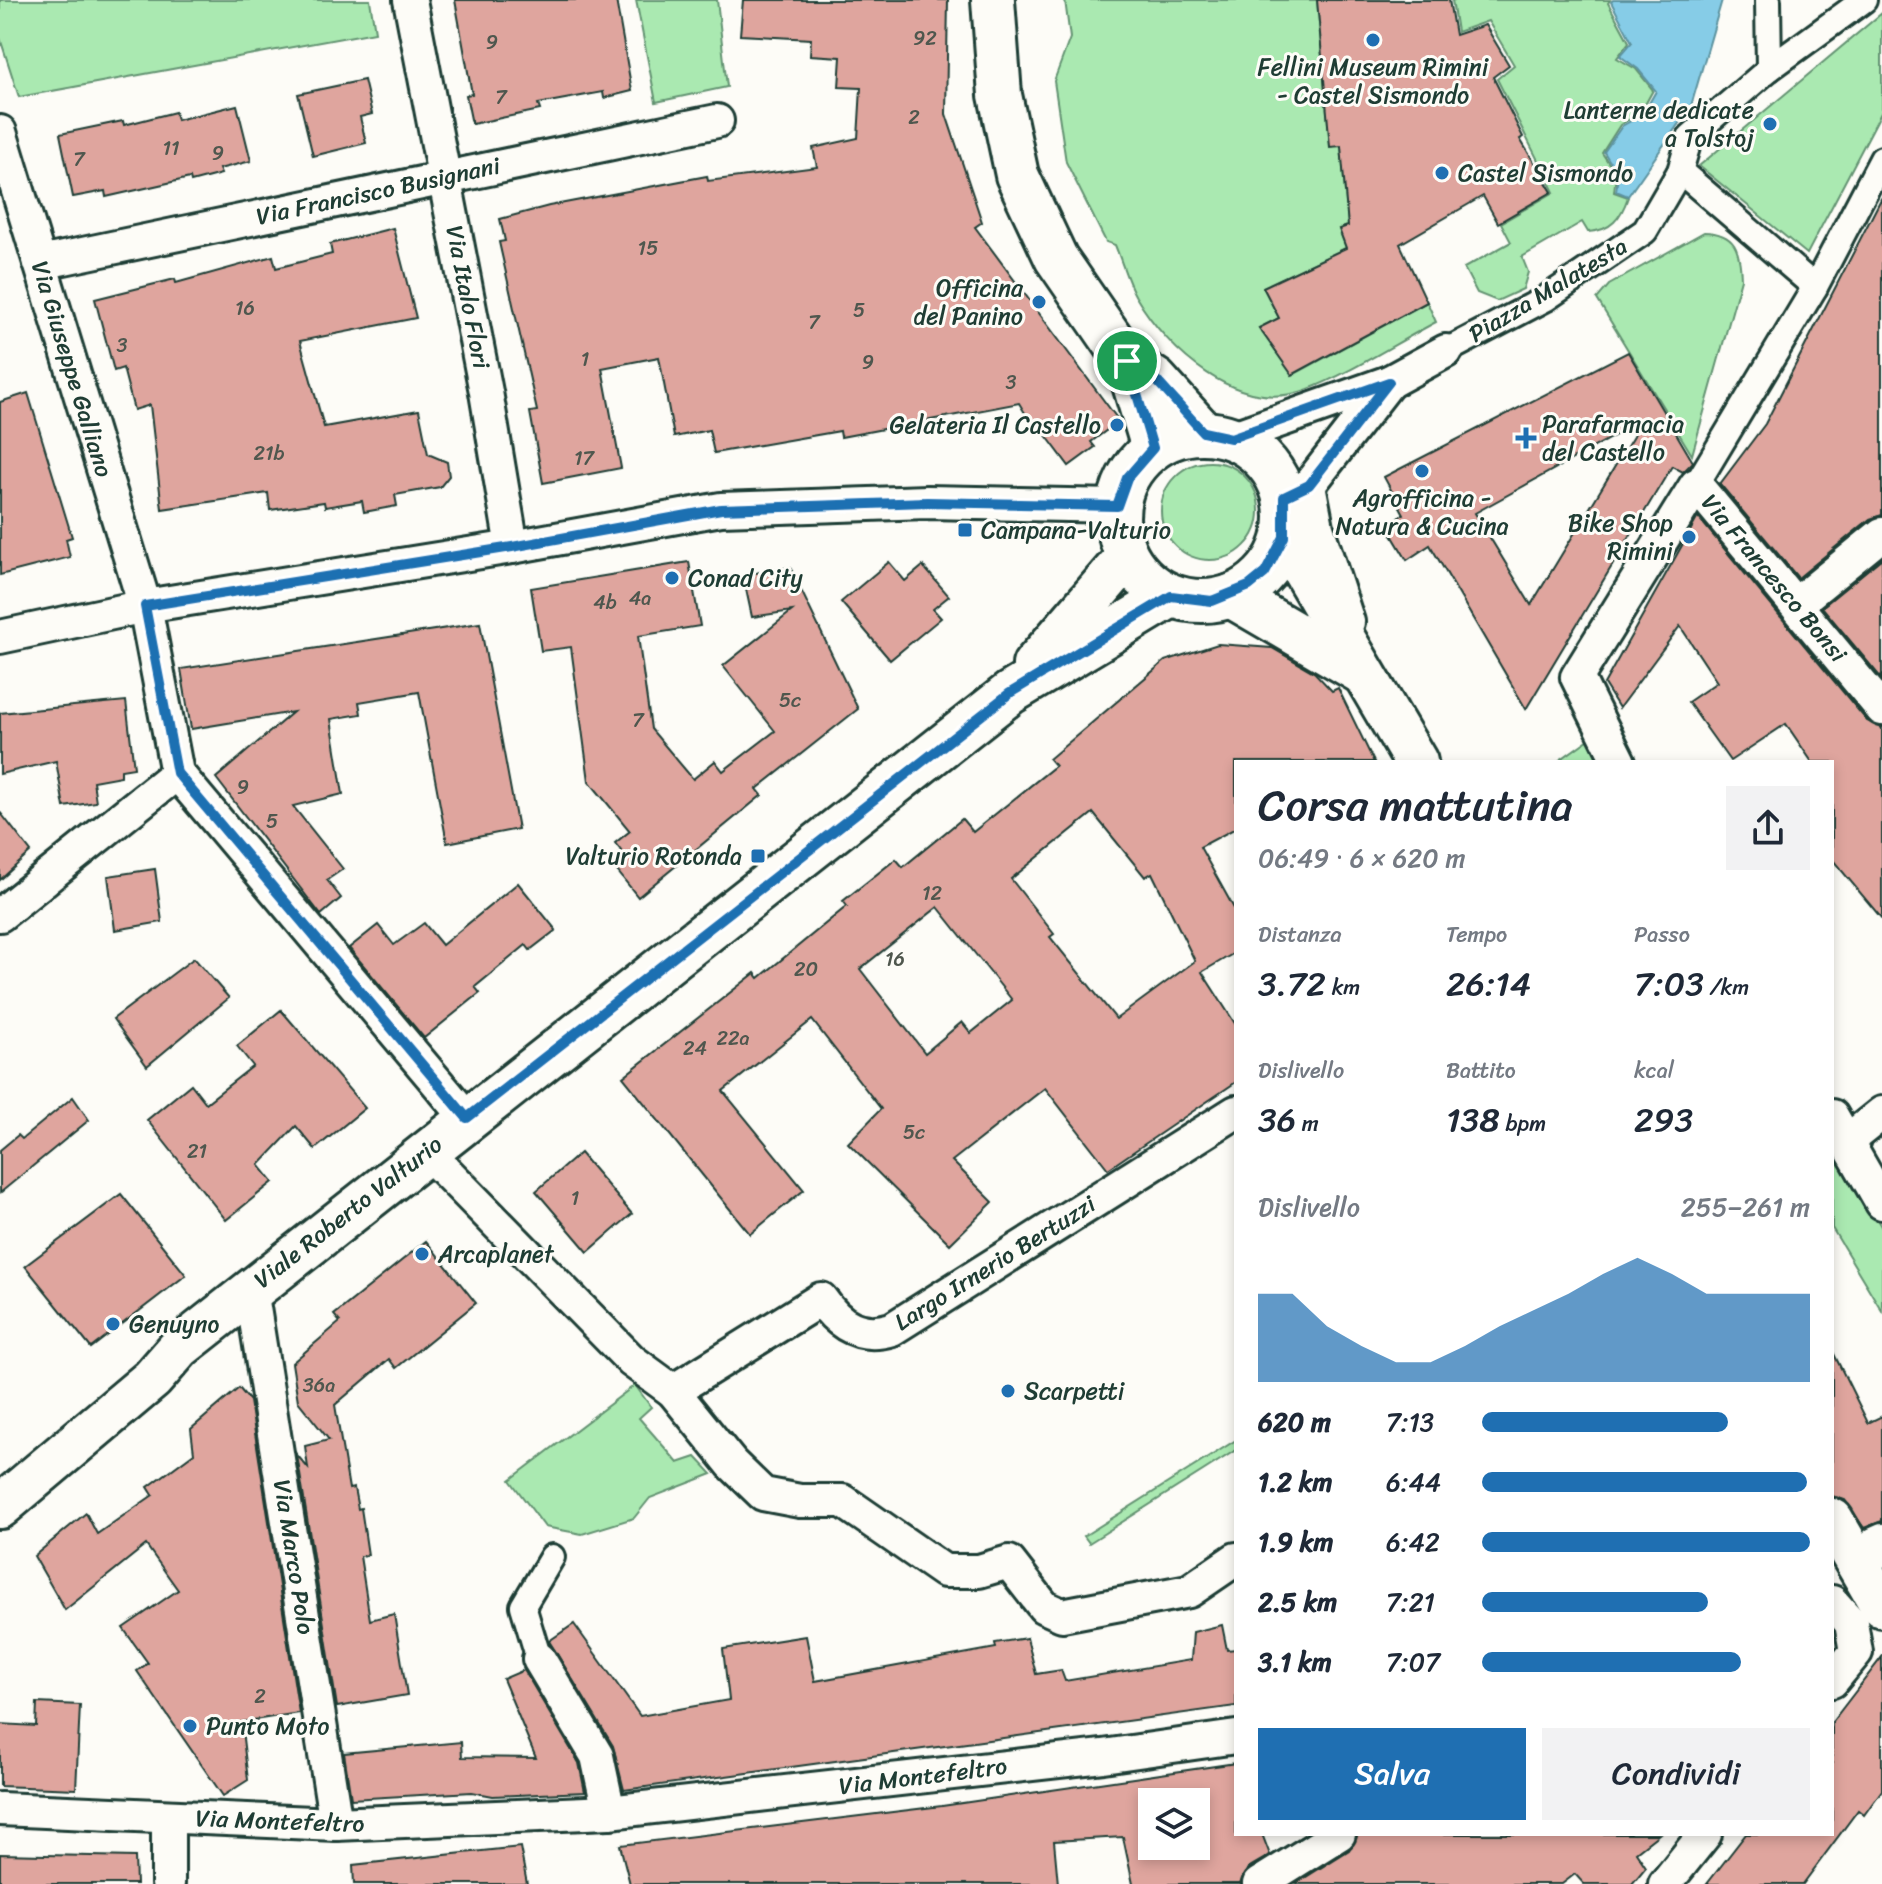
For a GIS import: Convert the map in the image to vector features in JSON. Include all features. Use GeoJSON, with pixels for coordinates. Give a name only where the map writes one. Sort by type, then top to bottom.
{"type":"FeatureCollection","features":[{"type":"Feature","properties":{"kind":"street","name":"Via Italo Flori"},"geometry":{"type":"LineString","coordinates":[[410,0],[512,547]]}},
{"type":"Feature","properties":{"kind":"street"},"geometry":{"type":"LineString","coordinates":[[993,0],[1000,95],[1017,175],[1056,258],[1127,361],[1153,448]]}},
{"type":"Feature","properties":{"kind":"street"},"geometry":{"type":"LineString","coordinates":[[1768,0],[1769,69]]}},
{"type":"Feature","properties":{"kind":"street","name":"Piazza Malatesta"},"geometry":{"type":"LineString","coordinates":[[1217,435],[1389,382],[1545,299],[1645,231],[1680,171],[1690,137],[1769,69],[1864,0]]}},
{"type":"Feature","properties":{"kind":"street","name":"Via Francisco Busignani"},"geometry":{"type":"LineString","coordinates":[[40,263],[717,121]]}},
{"type":"Feature","properties":{"kind":"street","name":"Via Giuseppe Galliano"},"geometry":{"type":"LineString","coordinates":[[0,132],[145,606],[177,773]]}},
{"type":"Feature","properties":{"kind":"street"},"geometry":{"type":"LineString","coordinates":[[1618,760],[1577,677],[1815,287],[1882,159]]}},
{"type":"Feature","properties":{"kind":"street"},"geometry":{"type":"LineString","coordinates":[[1680,171],[1815,287]]}},
{"type":"Feature","properties":{"kind":"street"},"geometry":{"type":"LineString","coordinates":[[1127,361],[1156,380],[1217,435],[1265,461],[1292,507],[1365,675],[1415,760]]}},
{"type":"Feature","properties":{"kind":"street","name":"Piazza Malatesta"},"geometry":{"type":"LineString","coordinates":[[1292,507],[1389,382]]}},
{"type":"Feature","properties":{"kind":"street"},"geometry":{"type":"LineString","coordinates":[[1217,435],[1171,438],[1153,448],[1127,478],[1117,506],[1119,537],[1138,573],[1171,596],[1191,601],[1231,596],[1265,573],[1292,507]]}},
{"type":"Feature","properties":{"kind":"street","name":"Via Francesco Bonsi"},"geometry":{"type":"LineString","coordinates":[[1696,485],[1882,709]]}},
{"type":"Feature","properties":{"kind":"street"},"geometry":{"type":"LineString","coordinates":[[0,637],[145,606],[512,547],[721,509],[927,502],[1117,506]]}},
{"type":"Feature","properties":{"kind":"street"},"geometry":{"type":"LineString","coordinates":[[1292,507],[1317,527],[1365,675]]}},
{"type":"Feature","properties":{"kind":"street"},"geometry":{"type":"LineString","coordinates":[[1796,604],[1882,534]]}},
{"type":"Feature","properties":{"kind":"street","name":"Viale Roberto Valturio"},"geometry":{"type":"LineString","coordinates":[[1010,693],[1127,557]]}},
{"type":"Feature","properties":{"kind":"street","name":"Viale Roberto Valturio"},"geometry":{"type":"LineString","coordinates":[[0,1507],[152,1379],[180,1347],[251,1289],[1010,693],[1171,596]]}},
{"type":"Feature","properties":{"kind":"street"},"geometry":{"type":"LineString","coordinates":[[1231,596],[1365,675]]}},
{"type":"Feature","properties":{"kind":"street"},"geometry":{"type":"LineString","coordinates":[[0,915],[177,773],[467,1118]]}},
{"type":"Feature","properties":{"kind":"street","name":"Largo Irnerio Bertuzzi"},"geometry":{"type":"LineString","coordinates":[[673,1391],[821,1299],[836,1321],[874,1334],[892,1329],[1234,1113]]}},
{"type":"Feature","properties":{"kind":"street"},"geometry":{"type":"LineString","coordinates":[[1882,1113],[1840,1128],[1882,1203]]}},
{"type":"Feature","properties":{"kind":"street"},"geometry":{"type":"LineString","coordinates":[[426,1151],[632,1361],[673,1391],[732,1464],[763,1494],[800,1501],[843,1501],[944,1571],[971,1572],[1009,1562],[1044,1607],[1062,1615],[1189,1591],[1234,1560]]}},
{"type":"Feature","properties":{"kind":"street","name":"Via Marco Polo"},"geometry":{"type":"LineString","coordinates":[[251,1289],[336,1824]]}},
{"type":"Feature","properties":{"kind":"street"},"geometry":{"type":"LineString","coordinates":[[1834,1523],[1882,1606]]}},
{"type":"Feature","properties":{"kind":"street"},"geometry":{"type":"LineString","coordinates":[[1882,1536],[1873,1540],[1882,1555]]}},
{"type":"Feature","properties":{"kind":"street"},"geometry":{"type":"LineString","coordinates":[[552,1557],[523,1606],[539,1659],[597,1756],[609,1812]]}},
{"type":"Feature","properties":{"kind":"street"},"geometry":{"type":"LineString","coordinates":[[1834,1604],[1851,1623],[1856,1652],[1834,1679]]}},
{"type":"Feature","properties":{"kind":"street","name":"Via Montefeltro"},"geometry":{"type":"LineString","coordinates":[[0,1809],[336,1824],[609,1812],[1103,1756],[1234,1737]]}},
{"type":"Feature","properties":{"kind":"street"},"geometry":{"type":"LineString","coordinates":[[168,1818],[168,1884]]}},
{"type":"Feature","properties":{"kind":"street"},"geometry":{"type":"LineString","coordinates":[[1259,1884],[1336,1836]]}},
{"type":"Feature","properties":{"kind":"street"},"geometry":{"type":"LineString","coordinates":[[1665,1884],[1703,1836]]}},
{"type":"Feature","properties":{"kind":"green space"},"geometry":{"type":"Polygon","coordinates":[[[0,0],[370,0],[375,32],[19,97],[0,38],[0,0]]]}},
{"type":"Feature","properties":{"kind":"green space"},"geometry":{"type":"Polygon","coordinates":[[[636,0],[717,0],[727,87],[656,102],[636,0]]]}},
{"type":"Feature","properties":{"kind":"green space"},"geometry":{"type":"Polygon","coordinates":[[[1065,0],[1317,0],[1330,146],[1341,146],[1348,226],[1339,229],[1346,248],[1263,287],[1279,318],[1259,328],[1293,375],[1427,302],[1436,322],[1338,376],[1306,390],[1280,395],[1255,394],[1230,386],[1186,357],[1166,338],[1136,297],[1115,245],[1106,242],[1066,162],[1054,81],[1070,38],[1065,0]]]}},
{"type":"Feature","properties":{"kind":"green space"},"geometry":{"type":"Polygon","coordinates":[[[1452,0],[1610,0],[1608,3],[1629,42],[1617,58],[1636,69],[1653,90],[1641,112],[1620,125],[1602,153],[1616,174],[1614,192],[1628,197],[1618,217],[1609,226],[1596,231],[1588,232],[1582,222],[1522,257],[1528,272],[1523,289],[1497,301],[1477,293],[1464,268],[1511,242],[1501,223],[1554,192],[1497,79],[1514,65],[1488,21],[1457,32],[1452,0]]]}},
{"type":"Feature","properties":{"kind":"green space"},"geometry":{"type":"Polygon","coordinates":[[[1882,13],[1882,111],[1807,254],[1699,166],[1882,13]]]}},
{"type":"Feature","properties":{"kind":"green space"},"geometry":{"type":"Polygon","coordinates":[[[1704,232],[1723,236],[1734,245],[1741,279],[1692,455],[1597,299],[1609,285],[1704,232]]]}},
{"type":"Feature","properties":{"kind":"green space"},"geometry":{"type":"Polygon","coordinates":[[[1210,462],[1229,465],[1245,476],[1256,492],[1259,511],[1256,530],[1245,546],[1229,557],[1210,560],[1191,557],[1175,546],[1164,530],[1161,511],[1164,492],[1175,476],[1191,465],[1210,462]]]}},
{"type":"Feature","properties":{"kind":"green space"},"geometry":{"type":"Polygon","coordinates":[[[1592,737],[1605,760],[1560,760],[1592,737]]]}},
{"type":"Feature","properties":{"kind":"green space"},"geometry":{"type":"Polygon","coordinates":[[[1834,1145],[1882,1228],[1882,1311],[1834,1231],[1834,1145]]]}},
{"type":"Feature","properties":{"kind":"green space"},"geometry":{"type":"Polygon","coordinates":[[[635,1385],[651,1407],[639,1418],[678,1463],[696,1457],[712,1474],[650,1498],[634,1518],[582,1534],[545,1527],[510,1480],[635,1385]]]}},
{"type":"Feature","properties":{"kind":"green space"},"geometry":{"type":"Polygon","coordinates":[[[1234,1441],[1234,1451],[1089,1543],[1084,1536],[1234,1441]]]}},
{"type":"Feature","properties":{"kind":"water"},"geometry":{"type":"Polygon","coordinates":[[[1722,0],[1691,106],[1628,196],[1616,191],[1618,175],[1604,152],[1622,126],[1643,114],[1656,91],[1638,69],[1620,56],[1632,42],[1611,2],[1722,0]]]}},
{"type":"Feature","properties":{"kind":"building"},"geometry":{"type":"Polygon","coordinates":[[[455,0],[616,0],[632,91],[604,98],[603,92],[538,104],[540,110],[472,124],[466,95],[472,94],[455,0]]]}},
{"type":"Feature","properties":{"kind":"building"},"geometry":{"type":"Polygon","coordinates":[[[743,0],[948,0],[946,114],[982,222],[975,227],[1119,421],[1091,442],[1095,447],[1069,466],[1042,430],[1037,433],[1019,403],[841,437],[840,431],[714,453],[709,430],[674,437],[659,357],[602,368],[621,468],[543,483],[530,412],[537,411],[499,242],[505,241],[500,219],[549,206],[707,176],[708,181],[817,167],[813,148],[858,138],[861,88],[839,87],[841,57],[810,55],[811,39],[740,35],[743,0]]]}},
{"type":"Feature","properties":{"kind":"building","name":"Castel Sismondo"},"geometry":{"type":"Polygon","coordinates":[[[1317,0],[1449,0],[1455,35],[1485,25],[1509,65],[1493,77],[1523,137],[1520,139],[1552,192],[1498,223],[1483,196],[1400,244],[1427,302],[1292,375],[1259,328],[1279,318],[1263,287],[1346,248],[1339,229],[1348,226],[1341,146],[1330,147],[1317,0]]]}},
{"type":"Feature","properties":{"kind":"building"},"geometry":{"type":"Polygon","coordinates":[[[364,80],[372,114],[360,117],[366,143],[313,156],[298,94],[364,80]]]}},
{"type":"Feature","properties":{"kind":"building"},"geometry":{"type":"Polygon","coordinates":[[[237,105],[251,161],[219,169],[221,174],[191,182],[190,178],[106,197],[105,191],[73,197],[60,134],[123,121],[124,125],[175,112],[177,120],[237,105]]]}},
{"type":"Feature","properties":{"kind":"building"},"geometry":{"type":"Polygon","coordinates":[[[1882,197],[1882,515],[1870,519],[1798,578],[1720,484],[1765,424],[1882,197]]]}},
{"type":"Feature","properties":{"kind":"building"},"geometry":{"type":"Polygon","coordinates":[[[393,228],[416,318],[300,341],[324,427],[419,410],[428,454],[447,462],[449,476],[440,487],[395,495],[397,506],[364,512],[362,501],[325,507],[324,502],[270,510],[268,493],[162,509],[150,405],[134,410],[123,368],[114,371],[95,299],[175,279],[176,283],[273,256],[276,268],[332,254],[330,244],[393,228]]]}},
{"type":"Feature","properties":{"kind":"building"},"geometry":{"type":"Polygon","coordinates":[[[1628,352],[1693,462],[1683,472],[1672,466],[1526,709],[1430,545],[1407,560],[1386,525],[1404,514],[1384,477],[1628,352]],[[1643,420],[1475,513],[1531,605],[1643,420]]]}},
{"type":"Feature","properties":{"kind":"building"},"geometry":{"type":"Polygon","coordinates":[[[28,393],[72,537],[66,539],[70,557],[0,575],[0,402],[28,393]]]}},
{"type":"Feature","properties":{"kind":"building"},"geometry":{"type":"Polygon","coordinates":[[[1698,517],[1867,721],[1882,728],[1882,919],[1834,861],[1834,760],[1811,760],[1786,724],[1729,760],[1688,702],[1717,682],[1680,626],[1619,708],[1604,684],[1698,517]]]}},
{"type":"Feature","properties":{"kind":"building"},"geometry":{"type":"Polygon","coordinates":[[[1882,558],[1882,679],[1822,607],[1882,558]]]}},
{"type":"Feature","properties":{"kind":"building"},"geometry":{"type":"Polygon","coordinates":[[[689,562],[700,626],[638,636],[651,729],[693,779],[715,761],[723,771],[775,731],[723,666],[792,611],[752,617],[743,575],[790,567],[858,709],[757,789],[762,795],[638,897],[610,862],[622,852],[615,843],[630,831],[589,781],[571,647],[541,651],[531,588],[689,562]]]}},
{"type":"Feature","properties":{"kind":"building"},"geometry":{"type":"Polygon","coordinates":[[[889,562],[905,581],[923,566],[949,596],[933,609],[941,618],[890,660],[841,602],[889,562]]]}},
{"type":"Feature","properties":{"kind":"building"},"geometry":{"type":"Polygon","coordinates":[[[480,623],[518,829],[447,843],[419,692],[359,702],[361,714],[331,719],[343,794],[293,806],[343,869],[327,880],[341,898],[321,915],[216,778],[293,712],[191,729],[181,669],[480,623]]]}},
{"type":"Feature","properties":{"kind":"building"},"geometry":{"type":"Polygon","coordinates":[[[1218,644],[1272,648],[1315,673],[1332,691],[1338,688],[1373,760],[1234,760],[1234,829],[1200,847],[1234,908],[1234,953],[1202,972],[1234,1022],[1234,1083],[1108,1169],[1045,1088],[952,1161],[993,1202],[950,1244],[848,1143],[881,1109],[812,1020],[723,1091],[804,1190],[750,1234],[623,1077],[755,973],[759,978],[847,906],[843,901],[896,859],[903,867],[962,819],[973,832],[1055,766],[1049,759],[1165,661],[1218,644]],[[1093,813],[1011,879],[1054,934],[1050,937],[1116,1019],[1195,961],[1152,873],[1145,877],[1093,813]],[[938,907],[860,969],[925,1053],[962,1022],[971,1033],[1012,1000],[938,907]]]}},
{"type":"Feature","properties":{"kind":"building"},"geometry":{"type":"Polygon","coordinates":[[[126,701],[134,768],[121,770],[121,776],[93,781],[96,802],[64,807],[56,761],[0,774],[0,713],[126,701]]]}},
{"type":"Feature","properties":{"kind":"building"},"geometry":{"type":"Polygon","coordinates":[[[0,812],[31,852],[0,880],[0,812]]]}},
{"type":"Feature","properties":{"kind":"building"},"geometry":{"type":"Polygon","coordinates":[[[155,869],[162,922],[115,930],[108,876],[155,869]]]}},
{"type":"Feature","properties":{"kind":"building"},"geometry":{"type":"Polygon","coordinates":[[[518,883],[556,930],[530,950],[526,945],[475,987],[480,993],[424,1038],[349,948],[378,925],[394,945],[424,923],[442,945],[518,883]]]}},
{"type":"Feature","properties":{"kind":"building"},"geometry":{"type":"Polygon","coordinates":[[[194,958],[229,998],[147,1066],[113,1019],[194,958]]]}},
{"type":"Feature","properties":{"kind":"building"},"geometry":{"type":"Polygon","coordinates":[[[281,1010],[365,1108],[315,1149],[296,1126],[259,1165],[273,1182],[226,1220],[147,1120],[191,1084],[206,1103],[253,1066],[237,1046],[281,1010]]]}},
{"type":"Feature","properties":{"kind":"building"},"geometry":{"type":"Polygon","coordinates":[[[73,1097],[89,1120],[0,1193],[0,1150],[18,1135],[22,1139],[73,1097]]]}},
{"type":"Feature","properties":{"kind":"building"},"geometry":{"type":"Polygon","coordinates":[[[580,1153],[632,1214],[588,1252],[536,1191],[580,1153]]]}},
{"type":"Feature","properties":{"kind":"building"},"geometry":{"type":"Polygon","coordinates":[[[121,1194],[186,1275],[91,1348],[25,1266],[121,1194]]]}},
{"type":"Feature","properties":{"kind":"building"},"geometry":{"type":"Polygon","coordinates":[[[426,1241],[476,1303],[396,1368],[389,1359],[335,1405],[349,1489],[354,1488],[358,1509],[361,1508],[368,1555],[360,1556],[370,1620],[394,1614],[407,1695],[337,1707],[297,1455],[308,1468],[305,1446],[329,1440],[298,1401],[292,1363],[340,1322],[334,1315],[426,1241]]]}},
{"type":"Feature","properties":{"kind":"building"},"geometry":{"type":"Polygon","coordinates":[[[1834,1354],[1868,1423],[1882,1416],[1882,1521],[1864,1528],[1845,1500],[1834,1497],[1834,1354]]]}},
{"type":"Feature","properties":{"kind":"building"},"geometry":{"type":"Polygon","coordinates":[[[239,1388],[250,1401],[299,1713],[241,1722],[248,1780],[223,1796],[137,1671],[148,1663],[123,1628],[178,1590],[146,1545],[65,1610],[34,1556],[86,1513],[97,1534],[153,1495],[148,1487],[194,1453],[191,1429],[239,1388]]]}},
{"type":"Feature","properties":{"kind":"building"},"geometry":{"type":"Polygon","coordinates":[[[574,1624],[640,1716],[729,1700],[723,1649],[806,1636],[815,1681],[996,1648],[995,1643],[1027,1638],[1036,1674],[1061,1670],[1065,1681],[1191,1660],[1193,1632],[1222,1625],[1227,1650],[1234,1649],[1234,1706],[624,1790],[613,1746],[549,1641],[574,1624]]]}},
{"type":"Feature","properties":{"kind":"building"},"geometry":{"type":"Polygon","coordinates":[[[1882,1657],[1882,1790],[1864,1815],[1858,1810],[1803,1884],[1707,1884],[1744,1836],[1834,1836],[1834,1719],[1882,1657]]]}},
{"type":"Feature","properties":{"kind":"building"},"geometry":{"type":"Polygon","coordinates":[[[524,1670],[579,1763],[585,1792],[493,1796],[472,1792],[351,1799],[344,1753],[461,1742],[462,1757],[536,1758],[503,1679],[524,1670]]]}},
{"type":"Feature","properties":{"kind":"building"},"geometry":{"type":"Polygon","coordinates":[[[37,1703],[80,1705],[76,1789],[0,1786],[0,1724],[36,1726],[37,1703]]]}},
{"type":"Feature","properties":{"kind":"building"},"geometry":{"type":"Polygon","coordinates":[[[1234,1763],[1234,1836],[1263,1836],[1270,1855],[1248,1868],[1240,1884],[1133,1884],[1123,1837],[1054,1841],[1058,1884],[630,1884],[620,1845],[942,1806],[1234,1763]]]}},
{"type":"Feature","properties":{"kind":"building"},"geometry":{"type":"Polygon","coordinates":[[[1357,1836],[1656,1836],[1636,1852],[1646,1867],[1632,1884],[1584,1884],[1575,1874],[1562,1884],[1295,1884],[1349,1850],[1357,1836]]]}},
{"type":"Feature","properties":{"kind":"building"},"geometry":{"type":"Polygon","coordinates":[[[520,1847],[527,1884],[354,1884],[353,1865],[520,1847]]]}},
{"type":"Feature","properties":{"kind":"building"},"geometry":{"type":"Polygon","coordinates":[[[0,1854],[135,1857],[136,1884],[0,1884],[0,1854]]]}},
{"type":"Feature","properties":{"kind":"place","name":"Fellini Museum Rimini - Castel Sismondo"},"geometry":{"type":"Point","coordinates":[1373,40]}},
{"type":"Feature","properties":{"kind":"place","name":"Lanterne dedicate a Tolstoj"},"geometry":{"type":"Point","coordinates":[1770,124]}},
{"type":"Feature","properties":{"kind":"place","name":"Castel Sismondo"},"geometry":{"type":"Point","coordinates":[1442,173]}},
{"type":"Feature","properties":{"kind":"place","name":"Officina del Panino"},"geometry":{"type":"Point","coordinates":[1039,302]}},
{"type":"Feature","properties":{"kind":"place","name":"Gelateria Il Castello"},"geometry":{"type":"Point","coordinates":[1117,425]}},
{"type":"Feature","properties":{"kind":"place","name":"Parafarmacia del Castello"},"geometry":{"type":"Point","coordinates":[1526,438]}},
{"type":"Feature","properties":{"kind":"place","name":"Agrofficina - Natura & Cucina"},"geometry":{"type":"Point","coordinates":[1422,471]}},
{"type":"Feature","properties":{"kind":"place","name":"Campana-Valturio"},"geometry":{"type":"Point","coordinates":[965,530]}},
{"type":"Feature","properties":{"kind":"place","name":"Bike Shop Rimini"},"geometry":{"type":"Point","coordinates":[1689,537]}},
{"type":"Feature","properties":{"kind":"place","name":"Conad City"},"geometry":{"type":"Point","coordinates":[672,578]}},
{"type":"Feature","properties":{"kind":"place","name":"Valturio Rotonda"},"geometry":{"type":"Point","coordinates":[758,856]}},
{"type":"Feature","properties":{"kind":"place","name":"Arcaplanet"},"geometry":{"type":"Point","coordinates":[422,1254]}},
{"type":"Feature","properties":{"kind":"place","name":"Genuyno"},"geometry":{"type":"Point","coordinates":[113,1324]}},
{"type":"Feature","properties":{"kind":"place","name":"Scarpetti"},"geometry":{"type":"Point","coordinates":[1008,1391]}},
{"type":"Feature","properties":{"kind":"place","name":"Punto Moto"},"geometry":{"type":"Point","coordinates":[190,1726]}},
{"type":"Feature","properties":{"kind":"route"},"geometry":{"type":"LineString","coordinates":[[1127,361],[1156,380],[1203,432],[1231,438],[1389,382],[1309,485],[1284,497],[1284,537],[1265,573],[1249,586],[1231,596],[1212,601],[1191,601],[1171,596],[1010,693],[467,1118],[436,1086],[177,773],[145,606],[512,547],[721,509],[927,502],[1054,502],[1117,506],[1127,478],[1153,448],[1127,361]]}}]}
